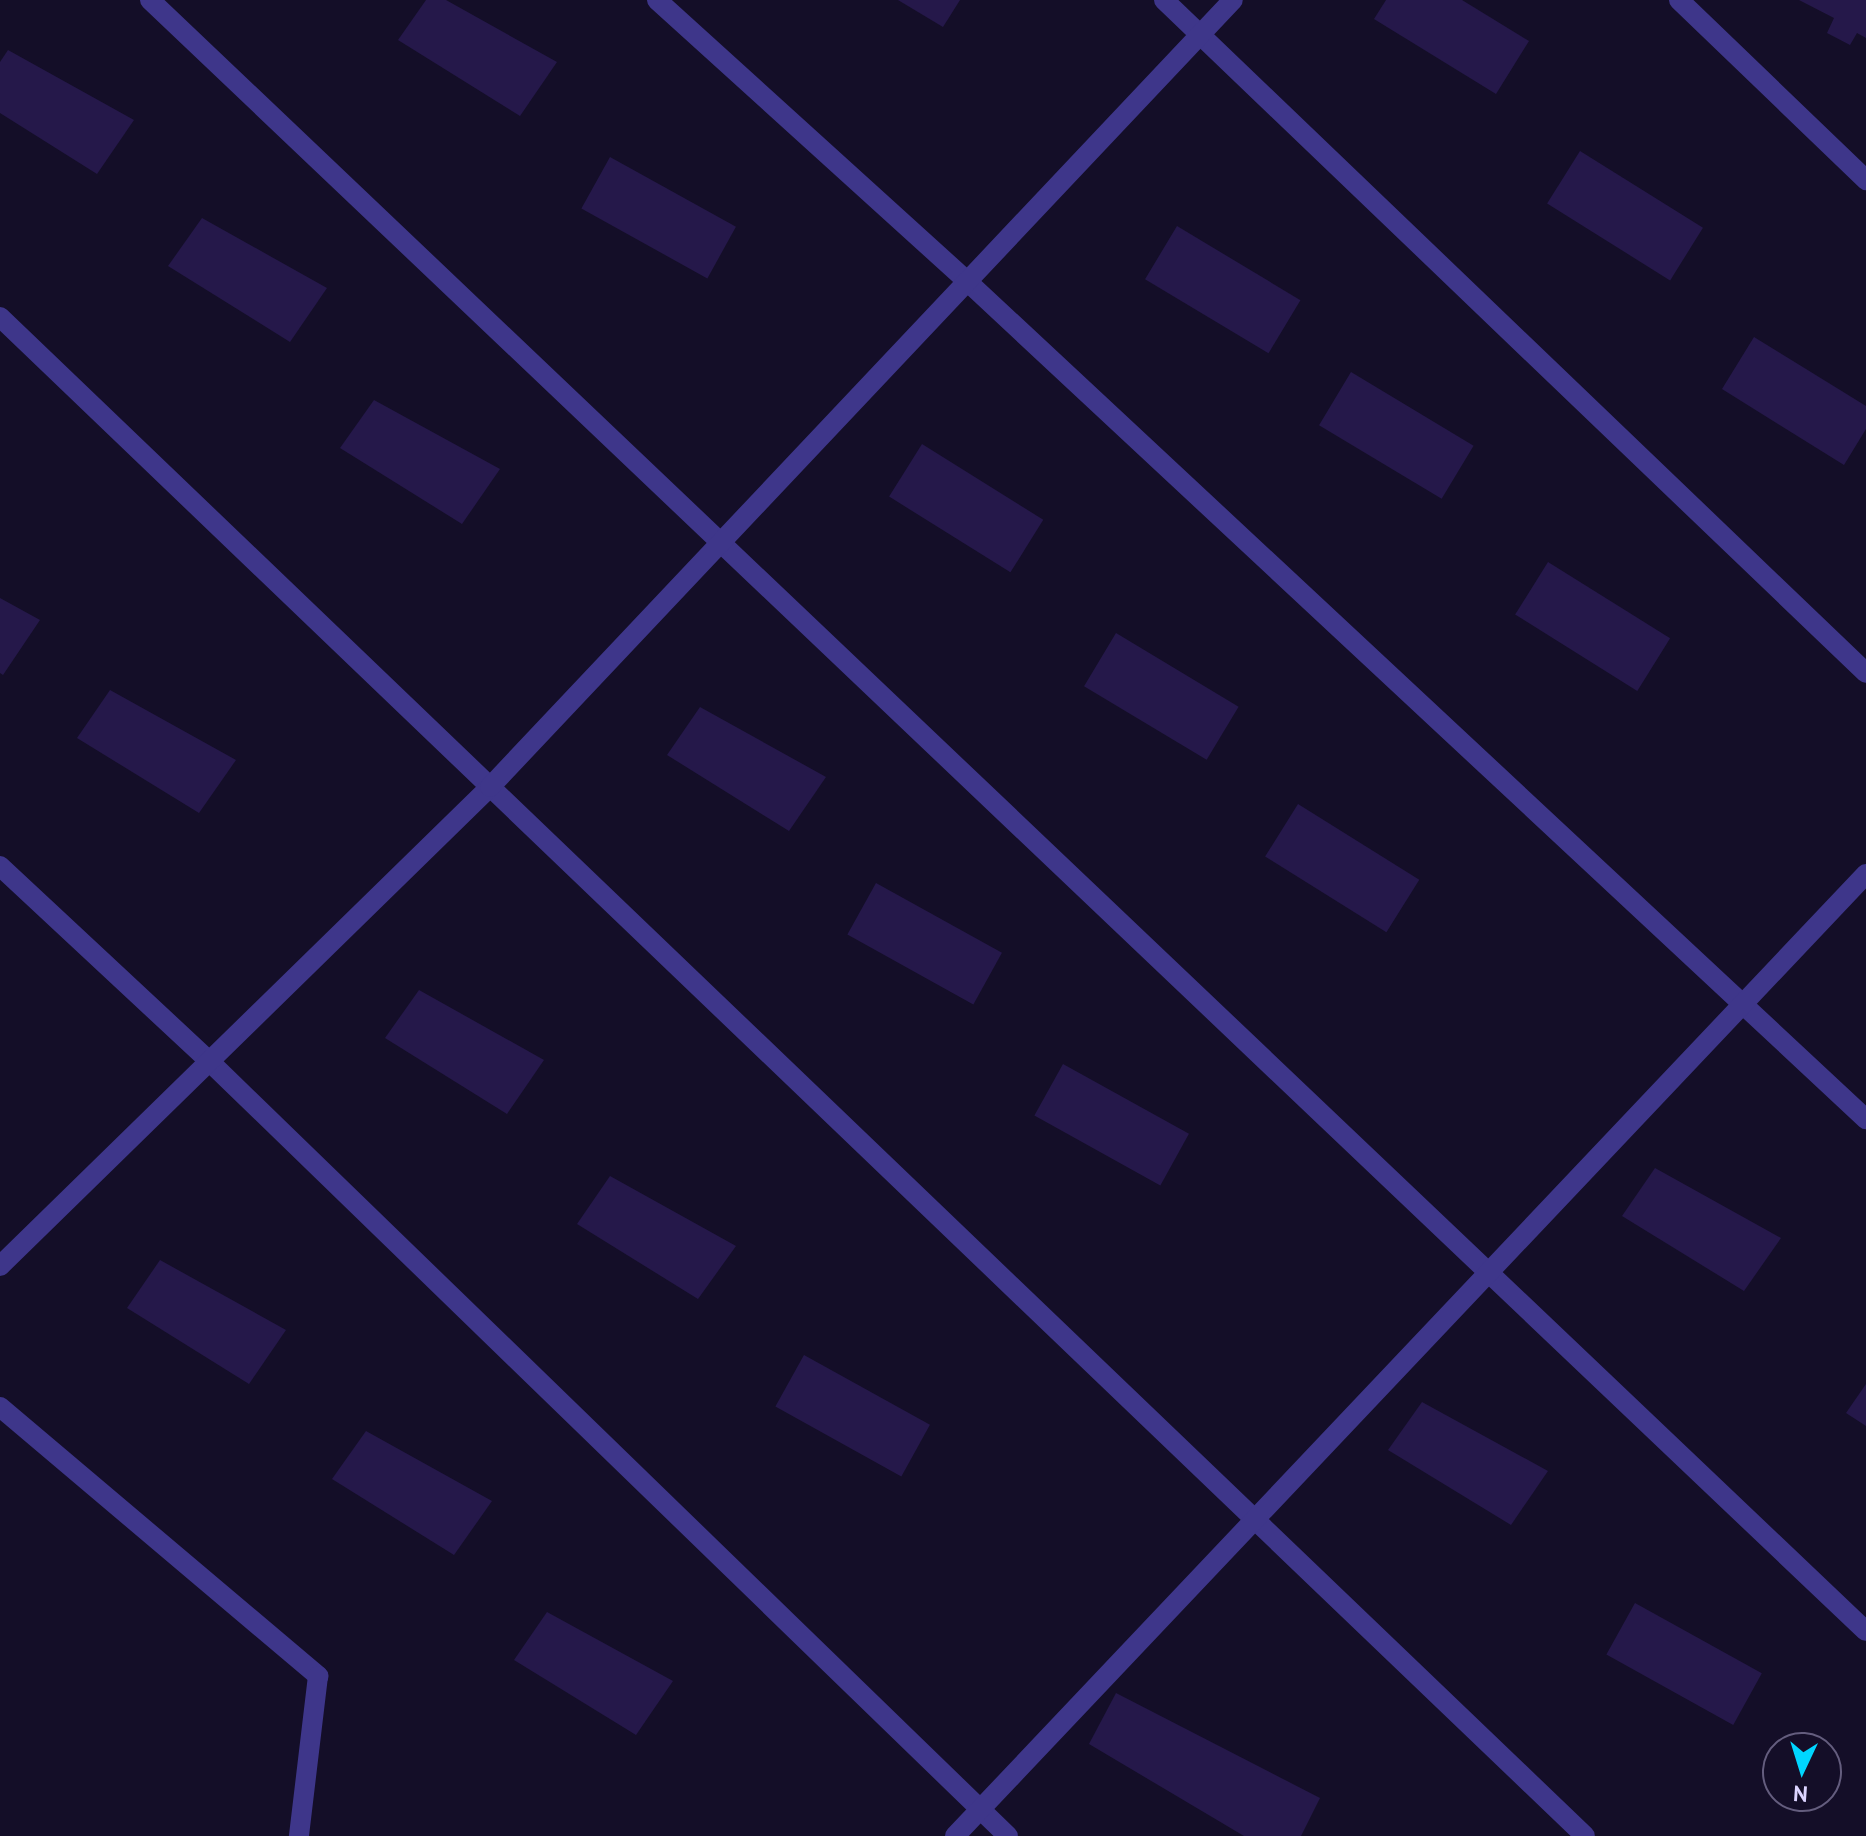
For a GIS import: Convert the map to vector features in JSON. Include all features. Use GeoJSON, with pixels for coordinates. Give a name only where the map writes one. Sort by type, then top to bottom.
{"type":"FeatureCollection","features":[{"type":"Feature","properties":{"kind":"street"},"geometry":{"type":"LineString","coordinates":[[150,0],[1866,1631]]}},
{"type":"Feature","properties":{"kind":"street"},"geometry":{"type":"LineString","coordinates":[[657,0],[968,282],[1866,1119]]}},
{"type":"Feature","properties":{"kind":"street"},"geometry":{"type":"LineString","coordinates":[[1164,0],[1866,673]]}},
{"type":"Feature","properties":{"kind":"street"},"geometry":{"type":"LineString","coordinates":[[0,1266],[490,787],[1233,0]]}},
{"type":"Feature","properties":{"kind":"street"},"geometry":{"type":"LineString","coordinates":[[1679,0],[1866,180]]}},
{"type":"Feature","properties":{"kind":"street"},"geometry":{"type":"LineString","coordinates":[[0,317],[1585,1836]]}},
{"type":"Feature","properties":{"kind":"street"},"geometry":{"type":"LineString","coordinates":[[0,866],[209,1061],[1008,1836]]}},
{"type":"Feature","properties":{"kind":"street"},"geometry":{"type":"LineString","coordinates":[[955,1836],[1866,874]]}},
{"type":"Feature","properties":{"kind":"street"},"geometry":{"type":"LineString","coordinates":[[0,1407],[318,1676],[299,1836]]}},
{"type":"Feature","properties":{"kind":"building"},"geometry":{"type":"Polygon","coordinates":[[[426,0],[446,0],[557,62],[520,116],[398,40],[426,0]]]}},
{"type":"Feature","properties":{"kind":"building"},"geometry":{"type":"Polygon","coordinates":[[[898,0],[960,0],[943,27],[898,0]]]}},
{"type":"Feature","properties":{"kind":"building"},"geometry":{"type":"Polygon","coordinates":[[[1386,0],[1462,0],[1529,41],[1496,94],[1374,19],[1386,0]]]}},
{"type":"Feature","properties":{"kind":"building"},"geometry":{"type":"Polygon","coordinates":[[[1799,0],[1866,0],[1866,38],[1857,33],[1850,45],[1827,33],[1834,18],[1799,0]]]}},
{"type":"Feature","properties":{"kind":"building"},"geometry":{"type":"Polygon","coordinates":[[[8,50],[134,120],[97,174],[0,113],[0,62],[8,50]]]}},
{"type":"Feature","properties":{"kind":"building"},"geometry":{"type":"Polygon","coordinates":[[[1580,151],[1703,228],[1670,280],[1547,204],[1580,151]]]}},
{"type":"Feature","properties":{"kind":"building"},"geometry":{"type":"Polygon","coordinates":[[[610,157],[736,227],[707,278],[581,209],[610,157]]]}},
{"type":"Feature","properties":{"kind":"building"},"geometry":{"type":"Polygon","coordinates":[[[202,218],[327,288],[290,342],[168,266],[202,218]]]}},
{"type":"Feature","properties":{"kind":"building"},"geometry":{"type":"Polygon","coordinates":[[[1177,226],[1300,300],[1268,353],[1145,279],[1177,226]]]}},
{"type":"Feature","properties":{"kind":"building"},"geometry":{"type":"Polygon","coordinates":[[[1754,337],[1866,406],[1866,429],[1844,465],[1722,389],[1754,337]]]}},
{"type":"Feature","properties":{"kind":"building"},"geometry":{"type":"Polygon","coordinates":[[[1351,372],[1474,446],[1442,499],[1319,425],[1351,372]]]}},
{"type":"Feature","properties":{"kind":"building"},"geometry":{"type":"Polygon","coordinates":[[[374,400],[500,469],[462,524],[340,448],[374,400]]]}},
{"type":"Feature","properties":{"kind":"building"},"geometry":{"type":"Polygon","coordinates":[[[922,444],[1043,520],[1010,572],[889,497],[922,444]]]}},
{"type":"Feature","properties":{"kind":"building"},"geometry":{"type":"Polygon","coordinates":[[[1548,562],[1670,638],[1637,691],[1515,615],[1548,562]]]}},
{"type":"Feature","properties":{"kind":"building"},"geometry":{"type":"Polygon","coordinates":[[[0,598],[40,620],[3,675],[0,673],[0,598]]]}},
{"type":"Feature","properties":{"kind":"building"},"geometry":{"type":"Polygon","coordinates":[[[1116,633],[1239,707],[1207,760],[1084,686],[1116,633]]]}},
{"type":"Feature","properties":{"kind":"building"},"geometry":{"type":"Polygon","coordinates":[[[110,690],[236,760],[199,813],[77,738],[110,690]]]}},
{"type":"Feature","properties":{"kind":"building"},"geometry":{"type":"Polygon","coordinates":[[[700,707],[826,777],[789,831],[667,755],[700,707]]]}},
{"type":"Feature","properties":{"kind":"building"},"geometry":{"type":"Polygon","coordinates":[[[1298,804],[1419,880],[1386,932],[1265,857],[1298,804]]]}},
{"type":"Feature","properties":{"kind":"building"},"geometry":{"type":"Polygon","coordinates":[[[876,883],[1002,953],[973,1004],[847,935],[876,883]]]}},
{"type":"Feature","properties":{"kind":"building"},"geometry":{"type":"Polygon","coordinates":[[[419,990],[544,1060],[507,1114],[385,1038],[419,990]]]}},
{"type":"Feature","properties":{"kind":"building"},"geometry":{"type":"Polygon","coordinates":[[[1063,1064],[1189,1134],[1160,1185],[1034,1116],[1063,1064]]]}},
{"type":"Feature","properties":{"kind":"building"},"geometry":{"type":"Polygon","coordinates":[[[1655,1168],[1781,1238],[1744,1291],[1622,1216],[1655,1168]]]}},
{"type":"Feature","properties":{"kind":"building"},"geometry":{"type":"Polygon","coordinates":[[[610,1176],[736,1246],[698,1299],[577,1224],[610,1176]]]}},
{"type":"Feature","properties":{"kind":"building"},"geometry":{"type":"Polygon","coordinates":[[[160,1260],[286,1330],[249,1384],[127,1308],[160,1260]]]}},
{"type":"Feature","properties":{"kind":"building"},"geometry":{"type":"Polygon","coordinates":[[[804,1355],[930,1425],[901,1476],[775,1407],[804,1355]]]}},
{"type":"Feature","properties":{"kind":"building"},"geometry":{"type":"Polygon","coordinates":[[[1866,1384],[1866,1426],[1846,1413],[1866,1384]]]}},
{"type":"Feature","properties":{"kind":"building"},"geometry":{"type":"Polygon","coordinates":[[[1422,1402],[1548,1471],[1511,1525],[1388,1450],[1422,1402]]]}},
{"type":"Feature","properties":{"kind":"building"},"geometry":{"type":"Polygon","coordinates":[[[366,1431],[492,1501],[454,1555],[332,1479],[366,1431]]]}},
{"type":"Feature","properties":{"kind":"building"},"geometry":{"type":"Polygon","coordinates":[[[1635,1603],[1762,1673],[1733,1725],[1606,1655],[1635,1603]]]}},
{"type":"Feature","properties":{"kind":"building"},"geometry":{"type":"Polygon","coordinates":[[[547,1612],[673,1681],[636,1735],[514,1660],[547,1612]]]}},
{"type":"Feature","properties":{"kind":"building"},"geometry":{"type":"Polygon","coordinates":[[[1116,1693],[1320,1798],[1301,1836],[1244,1836],[1089,1744],[1116,1693]]]}}]}
